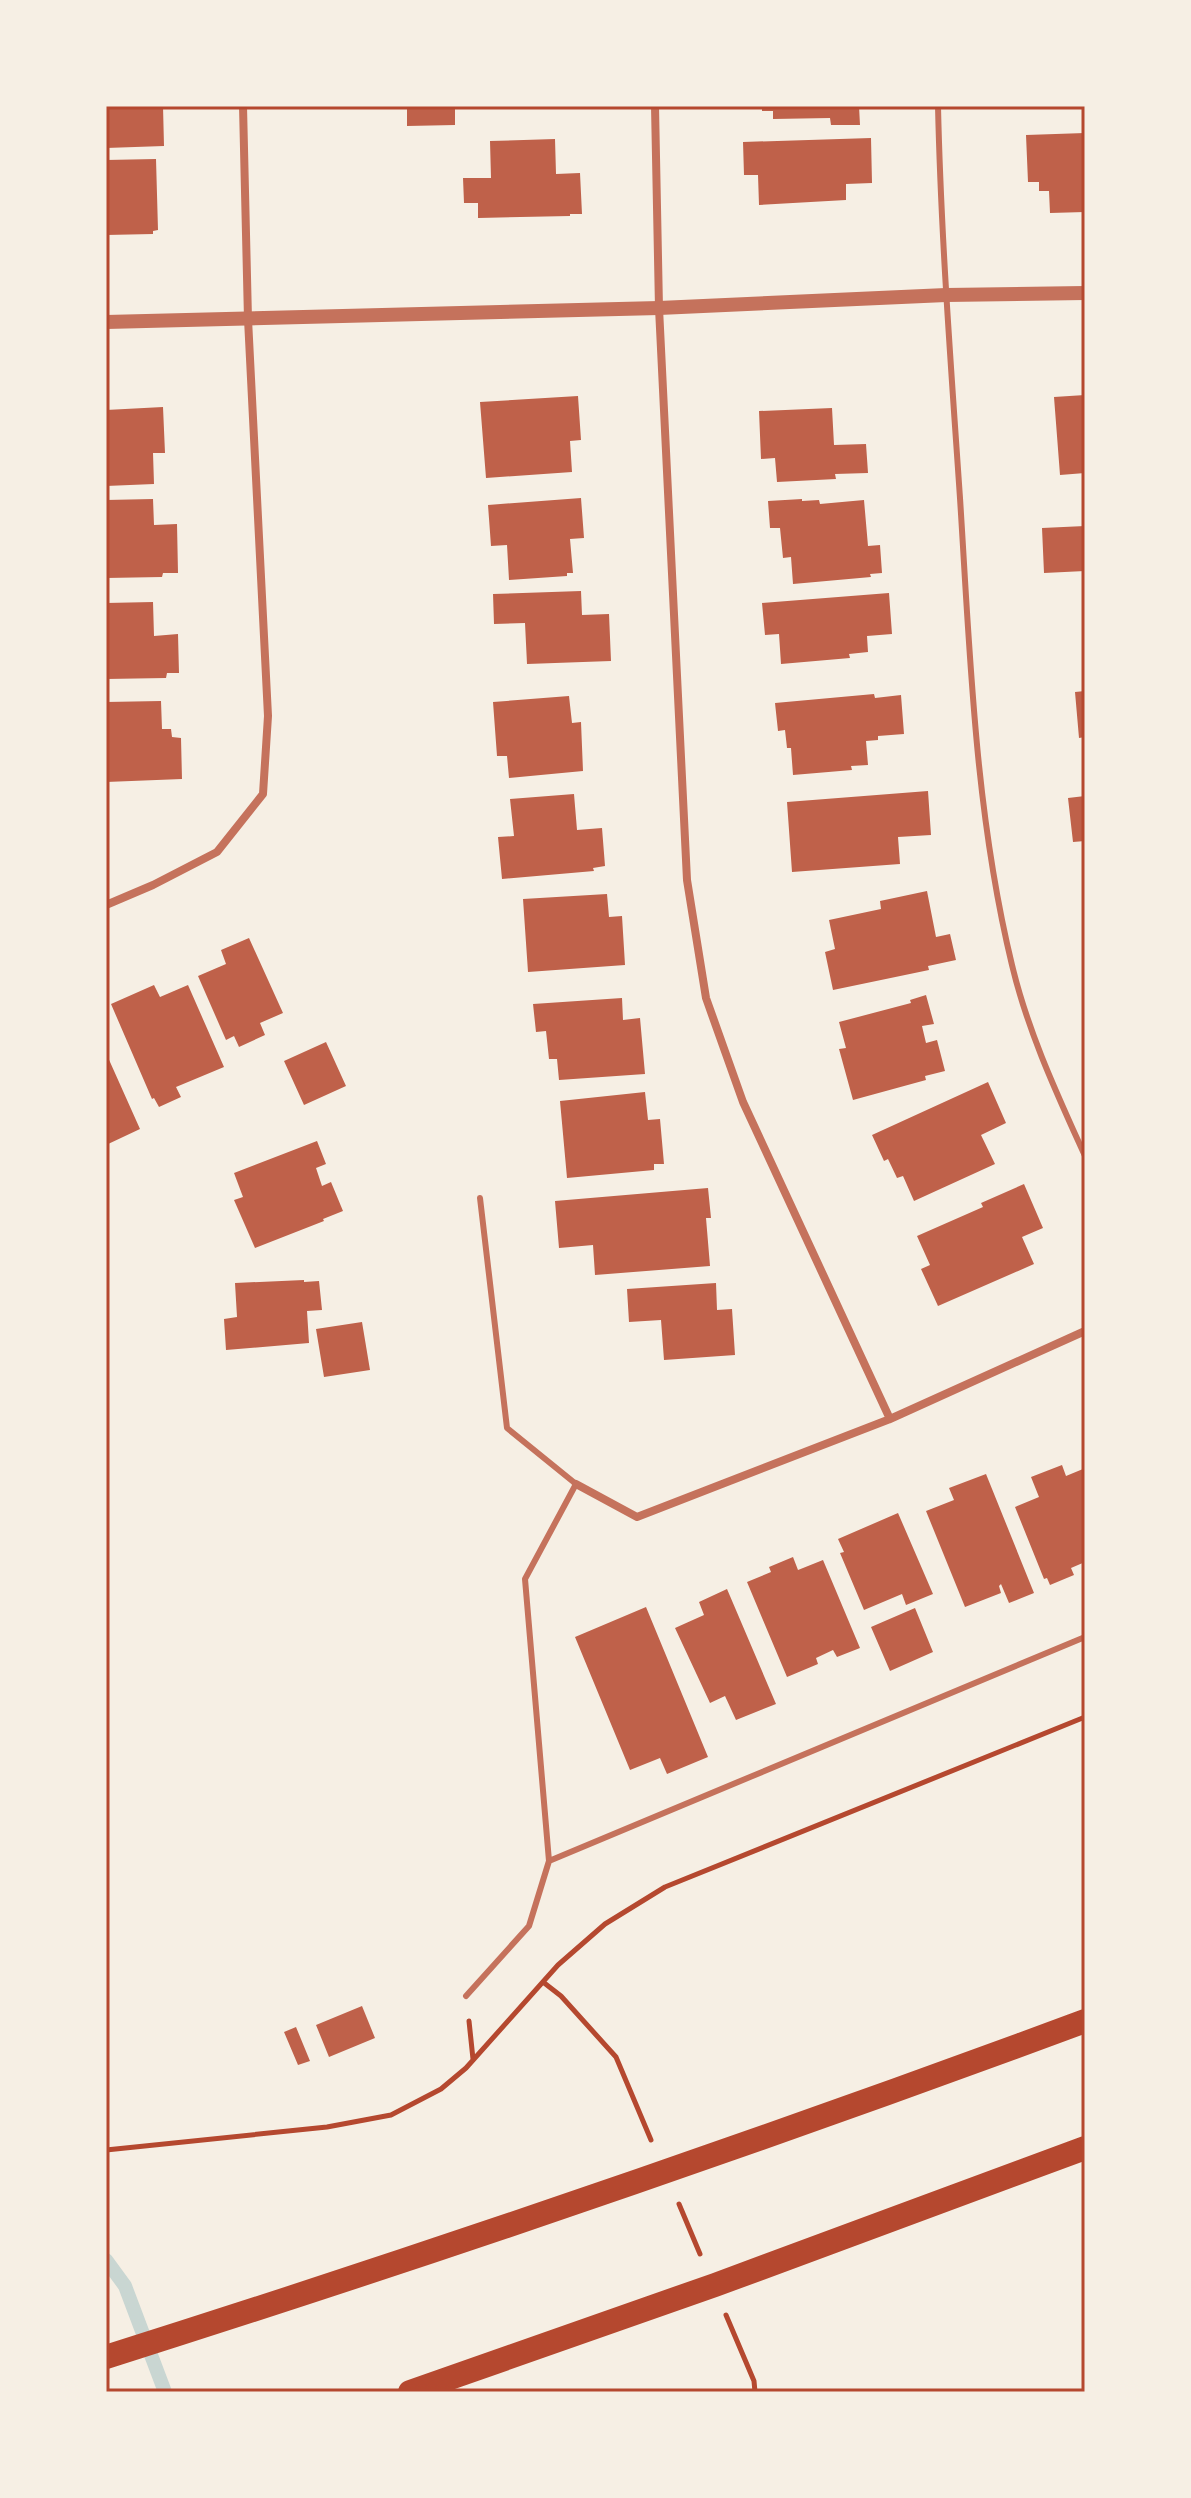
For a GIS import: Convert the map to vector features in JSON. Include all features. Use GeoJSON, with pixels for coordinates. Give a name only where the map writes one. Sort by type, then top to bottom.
{"type":"FeatureCollection","features":[{"type":"Feature","properties":{"kind":"highway"},"geometry":{"type":"LineString","coordinates":[[106,2357],[293,2298],[780,2133],[1085,2021]]}},
{"type":"Feature","properties":{"kind":"highway"},"geometry":{"type":"LineString","coordinates":[[410,2392],[715,2285],[1085,2148]]}},
{"type":"Feature","properties":{"kind":"street"},"geometry":{"type":"LineString","coordinates":[[106,905],[217,852],[263,794],[268,716],[248,319],[243,106]]}},
{"type":"Feature","properties":{"kind":"street"},"geometry":{"type":"LineString","coordinates":[[655,106],[659,308],[687,880],[706,998],[743,1102],[890,1419]]}},
{"type":"Feature","properties":{"kind":"street"},"geometry":{"type":"LineString","coordinates":[[106,322],[1085,293]]}},
{"type":"Feature","properties":{"kind":"street"},"geometry":{"type":"LineString","coordinates":[[576,1484],[637,1517],[890,1419],[1085,1331]]}},
{"type":"Feature","properties":{"kind":"lane"},"geometry":{"type":"LineString","coordinates":[[938,106],[946,295],[970,652],[987,840],[1012,966],[1037,1048],[1085,1156]]}},
{"type":"Feature","properties":{"kind":"lane"},"geometry":{"type":"LineString","coordinates":[[466,1996],[529,1926],[549,1861],[525,1579],[576,1484],[507,1428],[480,1198]]}},
{"type":"Feature","properties":{"kind":"lane"},"geometry":{"type":"LineString","coordinates":[[549,1861],[1085,1637]]}},
{"type":"Feature","properties":{"kind":"path"},"geometry":{"type":"LineString","coordinates":[[106,2150],[327,2127],[391,2115],[441,2089],[473,2060],[558,1965],[605,1924],[665,1887],[1085,1717]]}},
{"type":"Feature","properties":{"kind":"path"},"geometry":{"type":"LineString","coordinates":[[466,1996],[473,2060]]}},
{"type":"Feature","properties":{"kind":"path"},"geometry":{"type":"LineString","coordinates":[[744,2358],[754,2381],[755,2392]]}},
{"type":"Feature","properties":{"kind":"building"},"geometry":{"type":"Polygon","coordinates":[[[106,106],[163,106],[164,146],[106,148],[106,106]]]}},
{"type":"Feature","properties":{"kind":"building"},"geometry":{"type":"Polygon","coordinates":[[[407,106],[455,106],[455,125],[407,126],[407,106]]]}},
{"type":"Feature","properties":{"kind":"building"},"geometry":{"type":"Polygon","coordinates":[[[762,106],[859,106],[860,125],[831,125],[830,118],[773,119],[773,111],[762,111],[762,106]]]}},
{"type":"Feature","properties":{"kind":"building"},"geometry":{"type":"Polygon","coordinates":[[[1085,133],[1085,212],[1050,213],[1049,191],[1039,191],[1039,182],[1028,182],[1026,135],[1085,133]]]}},
{"type":"Feature","properties":{"kind":"building"},"geometry":{"type":"Polygon","coordinates":[[[871,138],[872,183],[846,184],[846,200],[759,205],[758,175],[744,175],[743,142],[871,138]]]}},
{"type":"Feature","properties":{"kind":"building"},"geometry":{"type":"Polygon","coordinates":[[[555,139],[556,174],[580,173],[582,214],[478,218],[478,203],[464,203],[463,178],[491,178],[490,141],[555,139]]]}},
{"type":"Feature","properties":{"kind":"building"},"geometry":{"type":"Polygon","coordinates":[[[156,159],[158,230],[153,234],[106,235],[106,160],[156,159]]]}},
{"type":"Feature","properties":{"kind":"building"},"geometry":{"type":"Polygon","coordinates":[[[1085,395],[1085,473],[1060,475],[1054,397],[1085,395]]]}},
{"type":"Feature","properties":{"kind":"building"},"geometry":{"type":"Polygon","coordinates":[[[578,396],[581,440],[570,441],[572,472],[486,478],[480,402],[578,396]]]}},
{"type":"Feature","properties":{"kind":"building"},"geometry":{"type":"Polygon","coordinates":[[[163,407],[165,453],[153,453],[154,484],[106,486],[106,410],[163,407]]]}},
{"type":"Feature","properties":{"kind":"building"},"geometry":{"type":"Polygon","coordinates":[[[832,408],[834,445],[866,444],[868,473],[835,474],[836,479],[777,482],[775,458],[761,459],[759,411],[832,408]]]}},
{"type":"Feature","properties":{"kind":"building"},"geometry":{"type":"Polygon","coordinates":[[[581,498],[584,538],[570,539],[573,573],[509,580],[507,545],[491,546],[488,505],[581,498]]]}},
{"type":"Feature","properties":{"kind":"building"},"geometry":{"type":"Polygon","coordinates":[[[153,499],[154,525],[177,524],[178,573],[163,573],[162,577],[106,578],[106,500],[153,499]]]}},
{"type":"Feature","properties":{"kind":"building"},"geometry":{"type":"Polygon","coordinates":[[[819,500],[820,504],[864,500],[868,546],[880,545],[882,573],[870,574],[871,577],[793,584],[791,557],[783,558],[780,528],[770,528],[768,501],[819,500]]]}},
{"type":"Feature","properties":{"kind":"building"},"geometry":{"type":"Polygon","coordinates":[[[1085,526],[1085,571],[1044,573],[1042,528],[1085,526]]]}},
{"type":"Feature","properties":{"kind":"building"},"geometry":{"type":"Polygon","coordinates":[[[581,591],[582,615],[609,614],[611,661],[527,664],[525,623],[494,624],[493,594],[581,591]]]}},
{"type":"Feature","properties":{"kind":"building"},"geometry":{"type":"Polygon","coordinates":[[[889,593],[892,634],[867,636],[868,652],[849,654],[850,658],[781,664],[779,634],[765,635],[762,603],[889,593]]]}},
{"type":"Feature","properties":{"kind":"building"},"geometry":{"type":"Polygon","coordinates":[[[153,602],[154,636],[178,634],[179,673],[167,673],[166,678],[106,679],[106,603],[153,602]]]}},
{"type":"Feature","properties":{"kind":"building"},"geometry":{"type":"Polygon","coordinates":[[[1085,691],[1085,737],[1079,738],[1075,692],[1085,691]]]}},
{"type":"Feature","properties":{"kind":"building"},"geometry":{"type":"Polygon","coordinates":[[[874,694],[875,698],[901,695],[904,734],[878,736],[878,740],[866,741],[868,765],[851,766],[852,770],[793,775],[791,748],[787,748],[785,730],[778,731],[775,703],[874,694]]]}},
{"type":"Feature","properties":{"kind":"building"},"geometry":{"type":"Polygon","coordinates":[[[569,696],[572,723],[581,722],[583,771],[509,778],[507,756],[497,756],[493,702],[569,696]]]}},
{"type":"Feature","properties":{"kind":"building"},"geometry":{"type":"Polygon","coordinates":[[[161,701],[162,729],[171,729],[172,737],[181,738],[182,779],[106,782],[106,702],[161,701]]]}},
{"type":"Feature","properties":{"kind":"building"},"geometry":{"type":"Polygon","coordinates":[[[928,791],[931,835],[898,837],[900,864],[792,872],[787,802],[928,791]]]}},
{"type":"Feature","properties":{"kind":"building"},"geometry":{"type":"Polygon","coordinates":[[[574,794],[577,830],[602,828],[605,866],[593,868],[594,871],[502,879],[498,837],[514,836],[510,799],[574,794]]]}},
{"type":"Feature","properties":{"kind":"building"},"geometry":{"type":"Polygon","coordinates":[[[1085,796],[1085,841],[1073,842],[1068,798],[1085,796]]]}},
{"type":"Feature","properties":{"kind":"building"},"geometry":{"type":"Polygon","coordinates":[[[927,891],[936,937],[950,934],[956,960],[928,966],[929,970],[833,990],[825,952],[835,949],[829,920],[881,909],[880,901],[927,891]]]}},
{"type":"Feature","properties":{"kind":"building"},"geometry":{"type":"Polygon","coordinates":[[[607,894],[609,917],[622,916],[625,965],[528,972],[523,899],[607,894]]]}},
{"type":"Feature","properties":{"kind":"building"},"geometry":{"type":"Polygon","coordinates":[[[249,938],[283,1013],[260,1023],[265,1035],[239,1047],[234,1036],[226,1040],[198,976],[226,964],[221,950],[249,938]]]}},
{"type":"Feature","properties":{"kind":"building"},"geometry":{"type":"Polygon","coordinates":[[[154,985],[160,997],[188,985],[224,1067],[176,1087],[181,1097],[159,1107],[152,1099],[111,1004],[154,985]]]}},
{"type":"Feature","properties":{"kind":"building"},"geometry":{"type":"Polygon","coordinates":[[[926,995],[934,1024],[922,1026],[926,1043],[937,1040],[945,1071],[925,1076],[926,1080],[853,1100],[839,1049],[846,1048],[839,1022],[911,1003],[910,1000],[926,995]]]}},
{"type":"Feature","properties":{"kind":"building"},"geometry":{"type":"Polygon","coordinates":[[[622,998],[623,1020],[640,1018],[645,1074],[559,1080],[557,1059],[549,1059],[546,1031],[536,1032],[533,1004],[622,998]]]}},
{"type":"Feature","properties":{"kind":"building"},"geometry":{"type":"Polygon","coordinates":[[[326,1042],[346,1086],[304,1105],[284,1061],[326,1042]]]}},
{"type":"Feature","properties":{"kind":"building"},"geometry":{"type":"Polygon","coordinates":[[[106,1053],[140,1129],[106,1145],[106,1053]]]}},
{"type":"Feature","properties":{"kind":"building"},"geometry":{"type":"Polygon","coordinates":[[[988,1082],[1006,1123],[981,1135],[995,1164],[914,1201],[903,1176],[897,1178],[888,1159],[884,1161],[872,1135],[988,1082]]]}},
{"type":"Feature","properties":{"kind":"building"},"geometry":{"type":"Polygon","coordinates":[[[645,1092],[648,1120],[660,1119],[664,1164],[654,1164],[654,1170],[567,1178],[560,1101],[645,1092]]]}},
{"type":"Feature","properties":{"kind":"building"},"geometry":{"type":"Polygon","coordinates":[[[317,1141],[326,1164],[316,1168],[322,1186],[331,1182],[343,1211],[255,1248],[234,1200],[243,1197],[234,1173],[317,1141]]]}},
{"type":"Feature","properties":{"kind":"building"},"geometry":{"type":"Polygon","coordinates":[[[1024,1184],[1043,1228],[1022,1237],[1034,1264],[938,1306],[921,1269],[930,1265],[917,1236],[983,1207],[981,1203],[1024,1184]]]}},
{"type":"Feature","properties":{"kind":"building"},"geometry":{"type":"Polygon","coordinates":[[[708,1188],[711,1218],[706,1218],[710,1266],[595,1275],[593,1245],[559,1248],[555,1201],[708,1188]]]}},
{"type":"Feature","properties":{"kind":"building"},"geometry":{"type":"Polygon","coordinates":[[[319,1281],[322,1310],[307,1311],[309,1343],[226,1350],[224,1319],[237,1317],[235,1283],[319,1281]]]}},
{"type":"Feature","properties":{"kind":"building"},"geometry":{"type":"Polygon","coordinates":[[[716,1283],[717,1310],[732,1309],[735,1355],[664,1360],[661,1320],[629,1322],[627,1289],[716,1283]]]}},
{"type":"Feature","properties":{"kind":"building"},"geometry":{"type":"Polygon","coordinates":[[[362,1322],[370,1370],[324,1377],[316,1329],[362,1322]]]}},
{"type":"Feature","properties":{"kind":"building"},"geometry":{"type":"Polygon","coordinates":[[[1062,1465],[1066,1476],[1083,1469],[1085,1472],[1085,1562],[1071,1568],[1074,1575],[1050,1585],[1047,1578],[1044,1579],[1015,1507],[1039,1497],[1031,1477],[1062,1465]]]}},
{"type":"Feature","properties":{"kind":"building"},"geometry":{"type":"Polygon","coordinates":[[[986,1474],[1034,1593],[1009,1603],[1001,1584],[1001,1593],[965,1607],[926,1511],[954,1500],[949,1488],[986,1474]]]}},
{"type":"Feature","properties":{"kind":"building"},"geometry":{"type":"Polygon","coordinates":[[[898,1513],[933,1594],[906,1605],[902,1594],[864,1610],[840,1553],[844,1552],[838,1539],[898,1513]]]}},
{"type":"Feature","properties":{"kind":"building"},"geometry":{"type":"Polygon","coordinates":[[[793,1557],[798,1570],[823,1560],[860,1648],[837,1657],[833,1650],[816,1658],[818,1664],[787,1677],[747,1582],[771,1572],[769,1567],[793,1557]]]}},
{"type":"Feature","properties":{"kind":"building"},"geometry":{"type":"Polygon","coordinates":[[[727,1589],[776,1704],[736,1720],[725,1696],[710,1703],[675,1628],[704,1615],[699,1602],[727,1589]]]}},
{"type":"Feature","properties":{"kind":"building"},"geometry":{"type":"Polygon","coordinates":[[[646,1607],[708,1757],[667,1774],[660,1758],[630,1770],[575,1637],[646,1607]]]}},
{"type":"Feature","properties":{"kind":"building"},"geometry":{"type":"Polygon","coordinates":[[[915,1608],[933,1652],[890,1671],[871,1627],[915,1608]]]}},
{"type":"Feature","properties":{"kind":"building"},"geometry":{"type":"Polygon","coordinates":[[[362,2006],[375,2038],[329,2057],[316,2025],[362,2006]]]}},
{"type":"Feature","properties":{"kind":"building"},"geometry":{"type":"Polygon","coordinates":[[[296,2027],[310,2061],[298,2065],[284,2032],[296,2027]]]}},
{"type":"Feature","properties":{"kind":"waterway"},"geometry":{"type":"LineString","coordinates":[[106,2260],[125,2286],[165,2392]]}}]}
